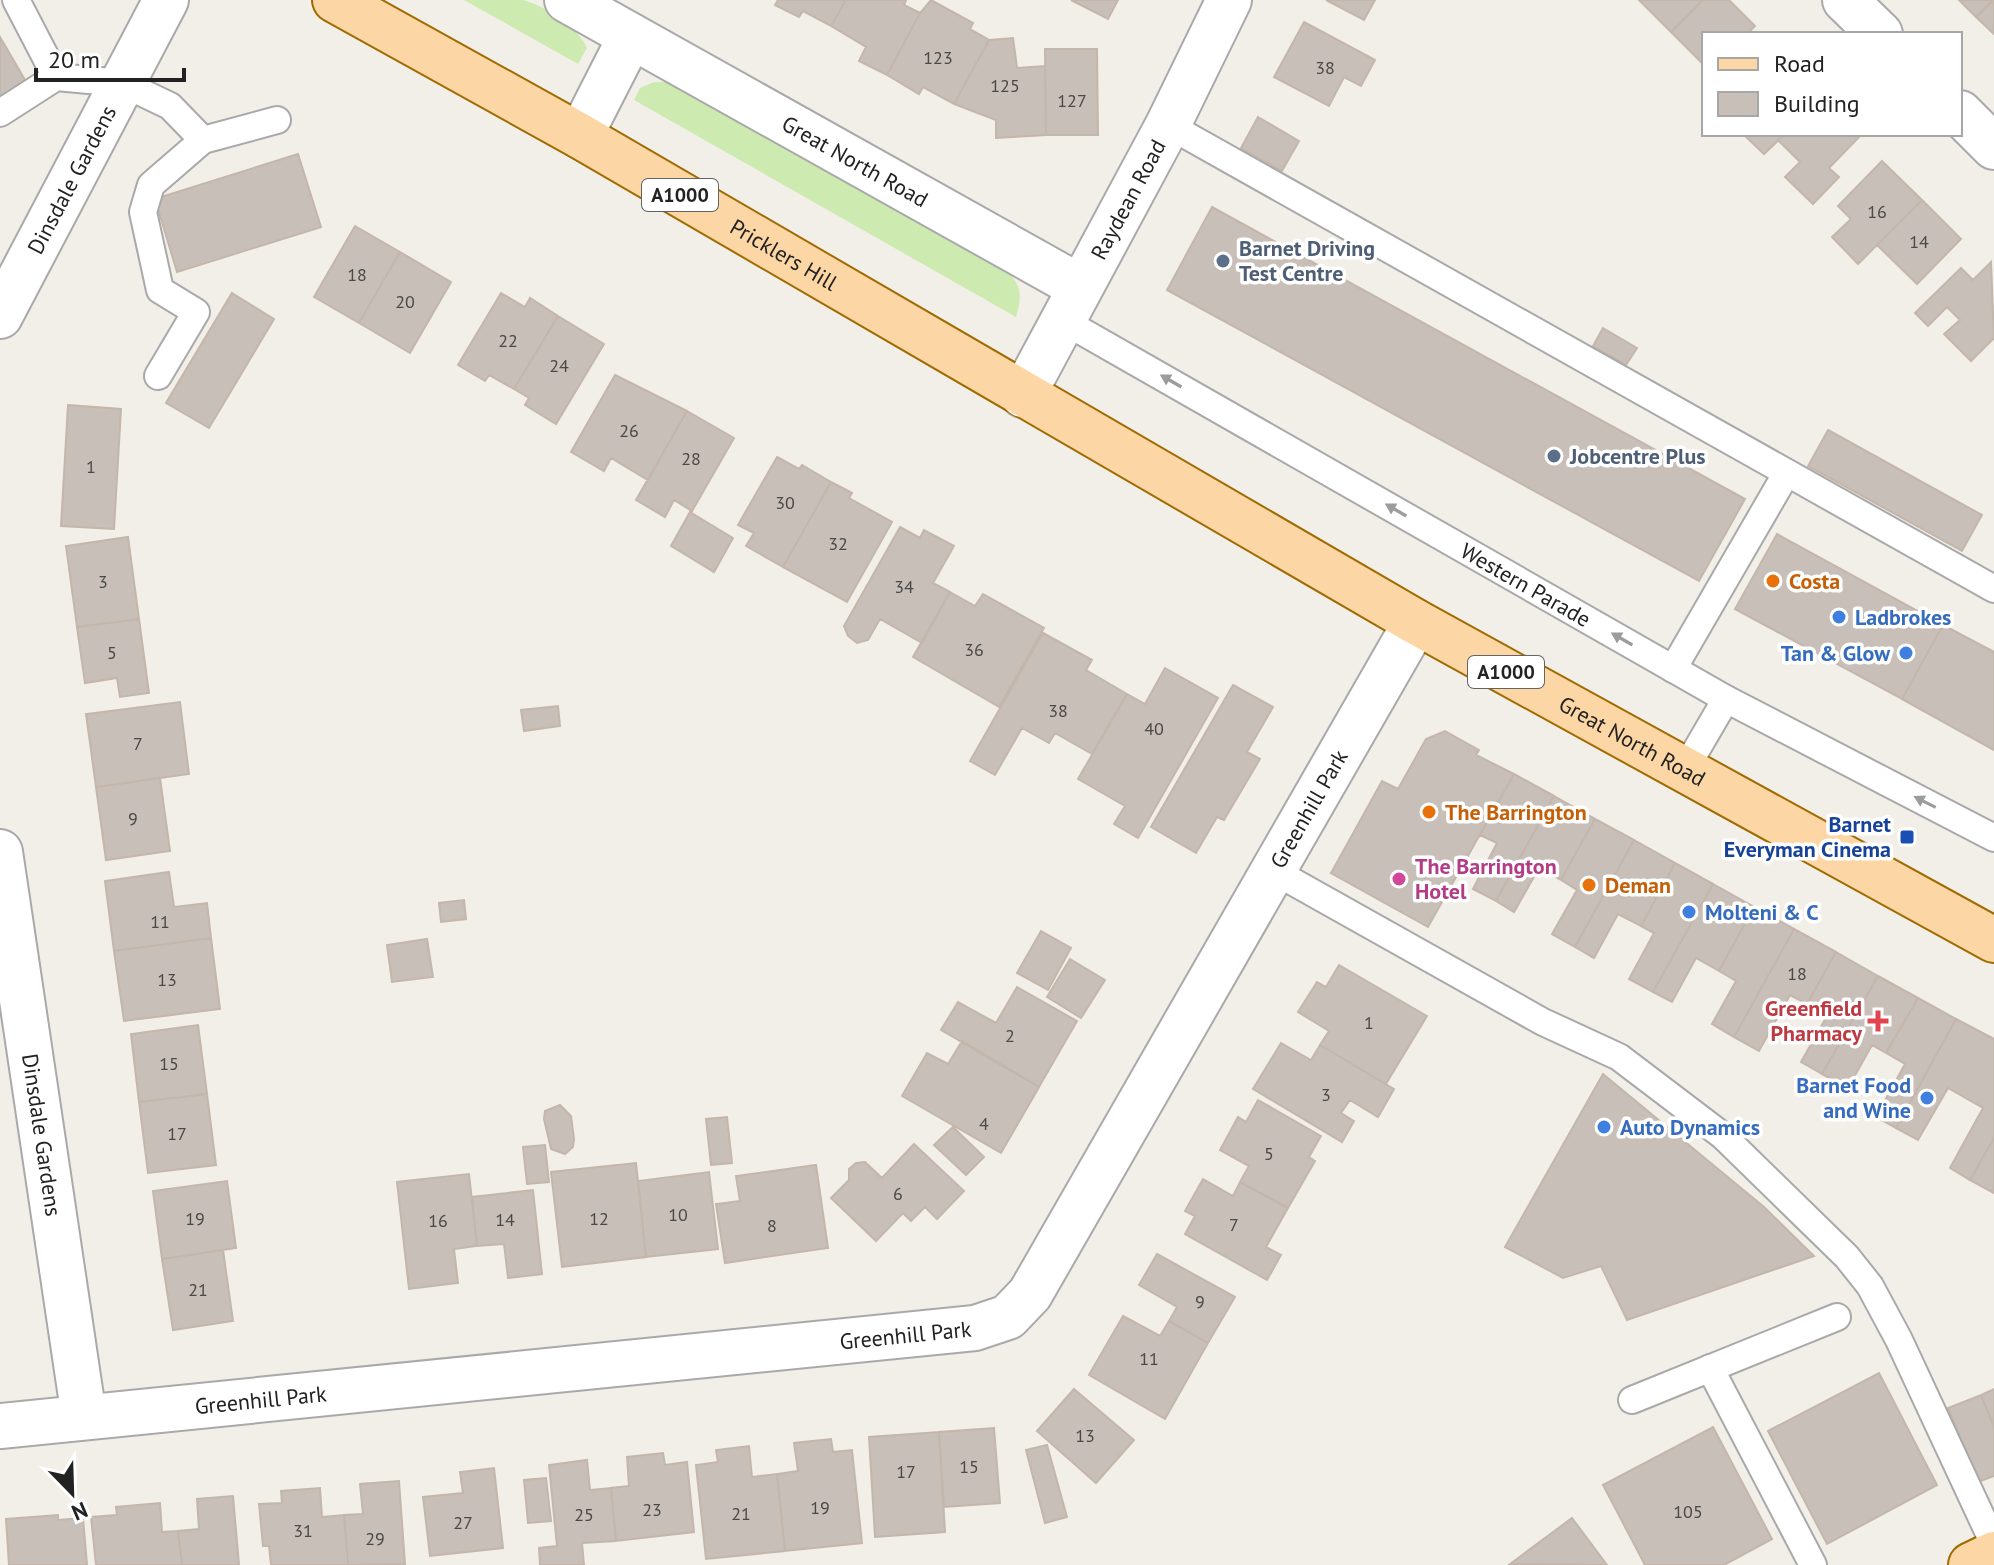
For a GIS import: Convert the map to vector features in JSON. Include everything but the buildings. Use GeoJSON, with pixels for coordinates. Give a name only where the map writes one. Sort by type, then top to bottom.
{"type":"FeatureCollection","features":[{"type":"Feature","properties":{"kind":"main road","name":"Pricklers Hill"},"geometry":{"type":"LineString","coordinates":[[335,0],[580,136],[1023,395]]}},
{"type":"Feature","properties":{"kind":"main road","name":"Great North Road"},"geometry":{"type":"LineString","coordinates":[[1023,395],[1416,622],[1994,940]]}},
{"type":"Feature","properties":{"kind":"main road"},"geometry":{"type":"LineString","coordinates":[[1971,1565],[1994,1554]]}},
{"type":"Feature","properties":{"kind":"street","name":"Dinsdale Gardens"},"geometry":{"type":"LineString","coordinates":[[0,316],[166,0]]}},
{"type":"Feature","properties":{"kind":"street","name":"Great North Road"},"geometry":{"type":"LineString","coordinates":[[567,0],[1071,303]]}},
{"type":"Feature","properties":{"kind":"street","name":"Raydean Road"},"geometry":{"type":"LineString","coordinates":[[1023,395],[1168,125],[1229,0]]}},
{"type":"Feature","properties":{"kind":"street"},"geometry":{"type":"LineString","coordinates":[[1845,0],[1878,32]]}},
{"type":"Feature","properties":{"kind":"street"},"geometry":{"type":"LineString","coordinates":[[580,136],[631,36]]}},
{"type":"Feature","properties":{"kind":"street"},"geometry":{"type":"LineString","coordinates":[[1962,115],[1994,147]]}},
{"type":"Feature","properties":{"kind":"street","name":"Greenhill Park"},"geometry":{"type":"LineString","coordinates":[[0,1426],[975,1328],[1008,1317],[1030,1294],[1416,622]]}},
{"type":"Feature","properties":{"kind":"street","name":"Dinsdale Gardens"},"geometry":{"type":"LineString","coordinates":[[0,852],[84,1417]]}},
{"type":"Feature","properties":{"kind":"lane"},"geometry":{"type":"LineString","coordinates":[[16,0],[56,77]]}},
{"type":"Feature","properties":{"kind":"lane"},"geometry":{"type":"LineString","coordinates":[[0,113],[56,77],[122,83],[170,106],[203,140]]}},
{"type":"Feature","properties":{"kind":"lane"},"geometry":{"type":"LineString","coordinates":[[158,376],[196,312],[160,290],[143,212],[151,185],[203,140],[277,120]]}},
{"type":"Feature","properties":{"kind":"lane"},"geometry":{"type":"LineString","coordinates":[[1168,125],[1994,589]]}},
{"type":"Feature","properties":{"kind":"lane","name":"Western Parade"},"geometry":{"type":"LineString","coordinates":[[1071,303],[1673,669],[1994,838]]}},
{"type":"Feature","properties":{"kind":"lane"},"geometry":{"type":"LineString","coordinates":[[1673,669],[1786,474]]}},
{"type":"Feature","properties":{"kind":"lane"},"geometry":{"type":"LineString","coordinates":[[1684,771],[1726,699]]}},
{"type":"Feature","properties":{"kind":"lane"},"geometry":{"type":"LineString","coordinates":[[1274,871],[1543,1022],[1619,1057],[1723,1136],[1847,1257],[1870,1286],[1899,1340],[1994,1544]]}},
{"type":"Feature","properties":{"kind":"lane"},"geometry":{"type":"LineString","coordinates":[[1632,1400],[1837,1317]]}},
{"type":"Feature","properties":{"kind":"lane"},"geometry":{"type":"LineString","coordinates":[[1710,1368],[1813,1565]]}},
{"type":"Feature","properties":{"kind":"green space"},"geometry":{"type":"Polygon","coordinates":[[[464,0],[530,2],[569,26],[587,48],[578,64],[464,0]]]}},
{"type":"Feature","properties":{"kind":"green space"},"geometry":{"type":"Polygon","coordinates":[[[654,82],[672,82],[1010,274],[1020,294],[1016,317],[634,100],[640,88],[654,82]]]}},
{"type":"Feature","properties":{"kind":"place","name":"Barnet Driving Test Centre"},"geometry":{"type":"Point","coordinates":[1223,261]}},
{"type":"Feature","properties":{"kind":"place","name":"Jobcentre Plus"},"geometry":{"type":"Point","coordinates":[1554,456]}},
{"type":"Feature","properties":{"kind":"place","name":"Costa"},"geometry":{"type":"Point","coordinates":[1773,581]}},
{"type":"Feature","properties":{"kind":"place","name":"Ladbrokes"},"geometry":{"type":"Point","coordinates":[1839,617]}},
{"type":"Feature","properties":{"kind":"place","name":"Tan & Glow"},"geometry":{"type":"Point","coordinates":[1906,653]}},
{"type":"Feature","properties":{"kind":"place","name":"The Barrington"},"geometry":{"type":"Point","coordinates":[1429,812]}},
{"type":"Feature","properties":{"kind":"place","name":"Barnet Everyman Cinema"},"geometry":{"type":"Point","coordinates":[1907,837]}},
{"type":"Feature","properties":{"kind":"place","name":"The Barrington Hotel"},"geometry":{"type":"Point","coordinates":[1399,879]}},
{"type":"Feature","properties":{"kind":"place","name":"Deman"},"geometry":{"type":"Point","coordinates":[1589,885]}},
{"type":"Feature","properties":{"kind":"place","name":"Molteni & C"},"geometry":{"type":"Point","coordinates":[1689,912]}},
{"type":"Feature","properties":{"kind":"place","name":"Greenfield Pharmacy"},"geometry":{"type":"Point","coordinates":[1878,1021]}},
{"type":"Feature","properties":{"kind":"place","name":"Barnet Food and Wine"},"geometry":{"type":"Point","coordinates":[1927,1098]}},
{"type":"Feature","properties":{"kind":"place","name":"Auto Dynamics"},"geometry":{"type":"Point","coordinates":[1604,1127]}}]}
